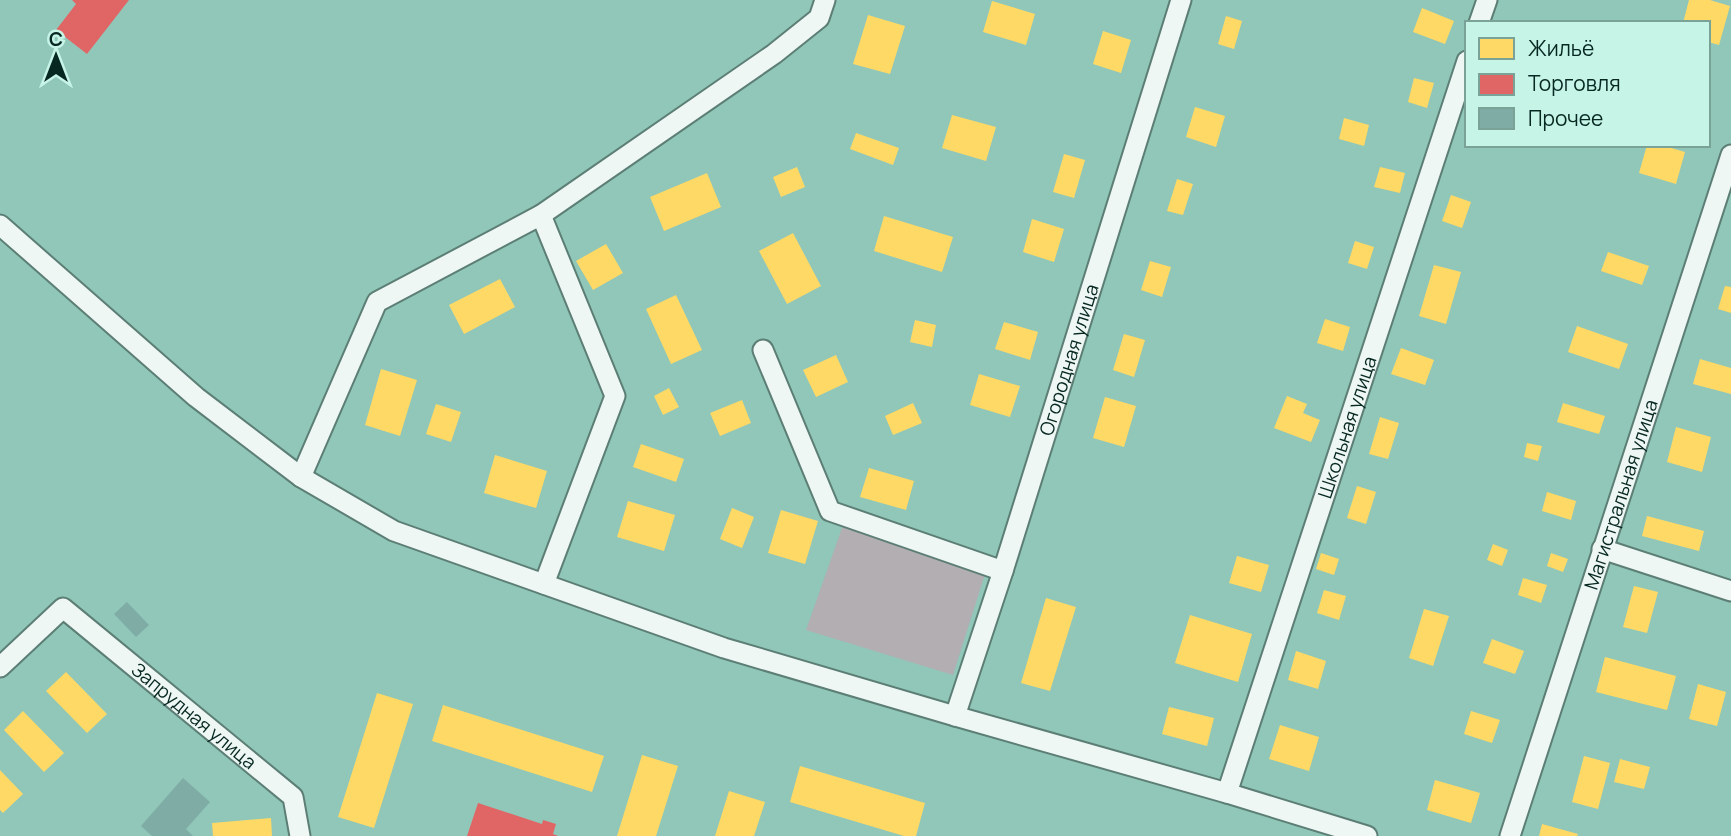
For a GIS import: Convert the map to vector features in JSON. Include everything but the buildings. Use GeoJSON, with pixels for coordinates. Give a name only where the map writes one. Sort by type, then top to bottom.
{"type":"FeatureCollection","features":[{"type":"Feature","properties":{"kind":"street"},"geometry":{"type":"LineString","coordinates":[[301,477],[377,302],[541,215],[774,54],[819,18],[825,0]]}},
{"type":"Feature","properties":{"kind":"street","name":"Огородная улица"},"geometry":{"type":"LineString","coordinates":[[955,716],[1181,0]]}},
{"type":"Feature","properties":{"kind":"street"},"geometry":{"type":"LineString","coordinates":[[1480,21],[1487,0]]}},
{"type":"Feature","properties":{"kind":"street","name":"Школьная улица"},"geometry":{"type":"LineString","coordinates":[[1227,793],[1465,67]]}},
{"type":"Feature","properties":{"kind":"street","name":"Магистральная улица"},"geometry":{"type":"LineString","coordinates":[[1510,836],[1731,155]]}},
{"type":"Feature","properties":{"kind":"street"},"geometry":{"type":"LineString","coordinates":[[541,215],[615,396],[544,584]]}},
{"type":"Feature","properties":{"kind":"street"},"geometry":{"type":"LineString","coordinates":[[0,225],[196,397],[301,477],[394,531],[724,648],[1367,836]]}},
{"type":"Feature","properties":{"kind":"street"},"geometry":{"type":"LineString","coordinates":[[763,351],[830,511],[1003,570]]}},
{"type":"Feature","properties":{"kind":"street"},"geometry":{"type":"LineString","coordinates":[[1602,549],[1731,591]]}},
{"type":"Feature","properties":{"kind":"street","name":"Запрудная улица"},"geometry":{"type":"LineString","coordinates":[[0,667],[63,608],[293,797],[300,836]]}},
{"type":"Feature","properties":{"kind":"shaded area"},"geometry":{"type":"Polygon","coordinates":[[[843,525],[986,571],[953,675],[806,630],[843,525]]]}}]}
